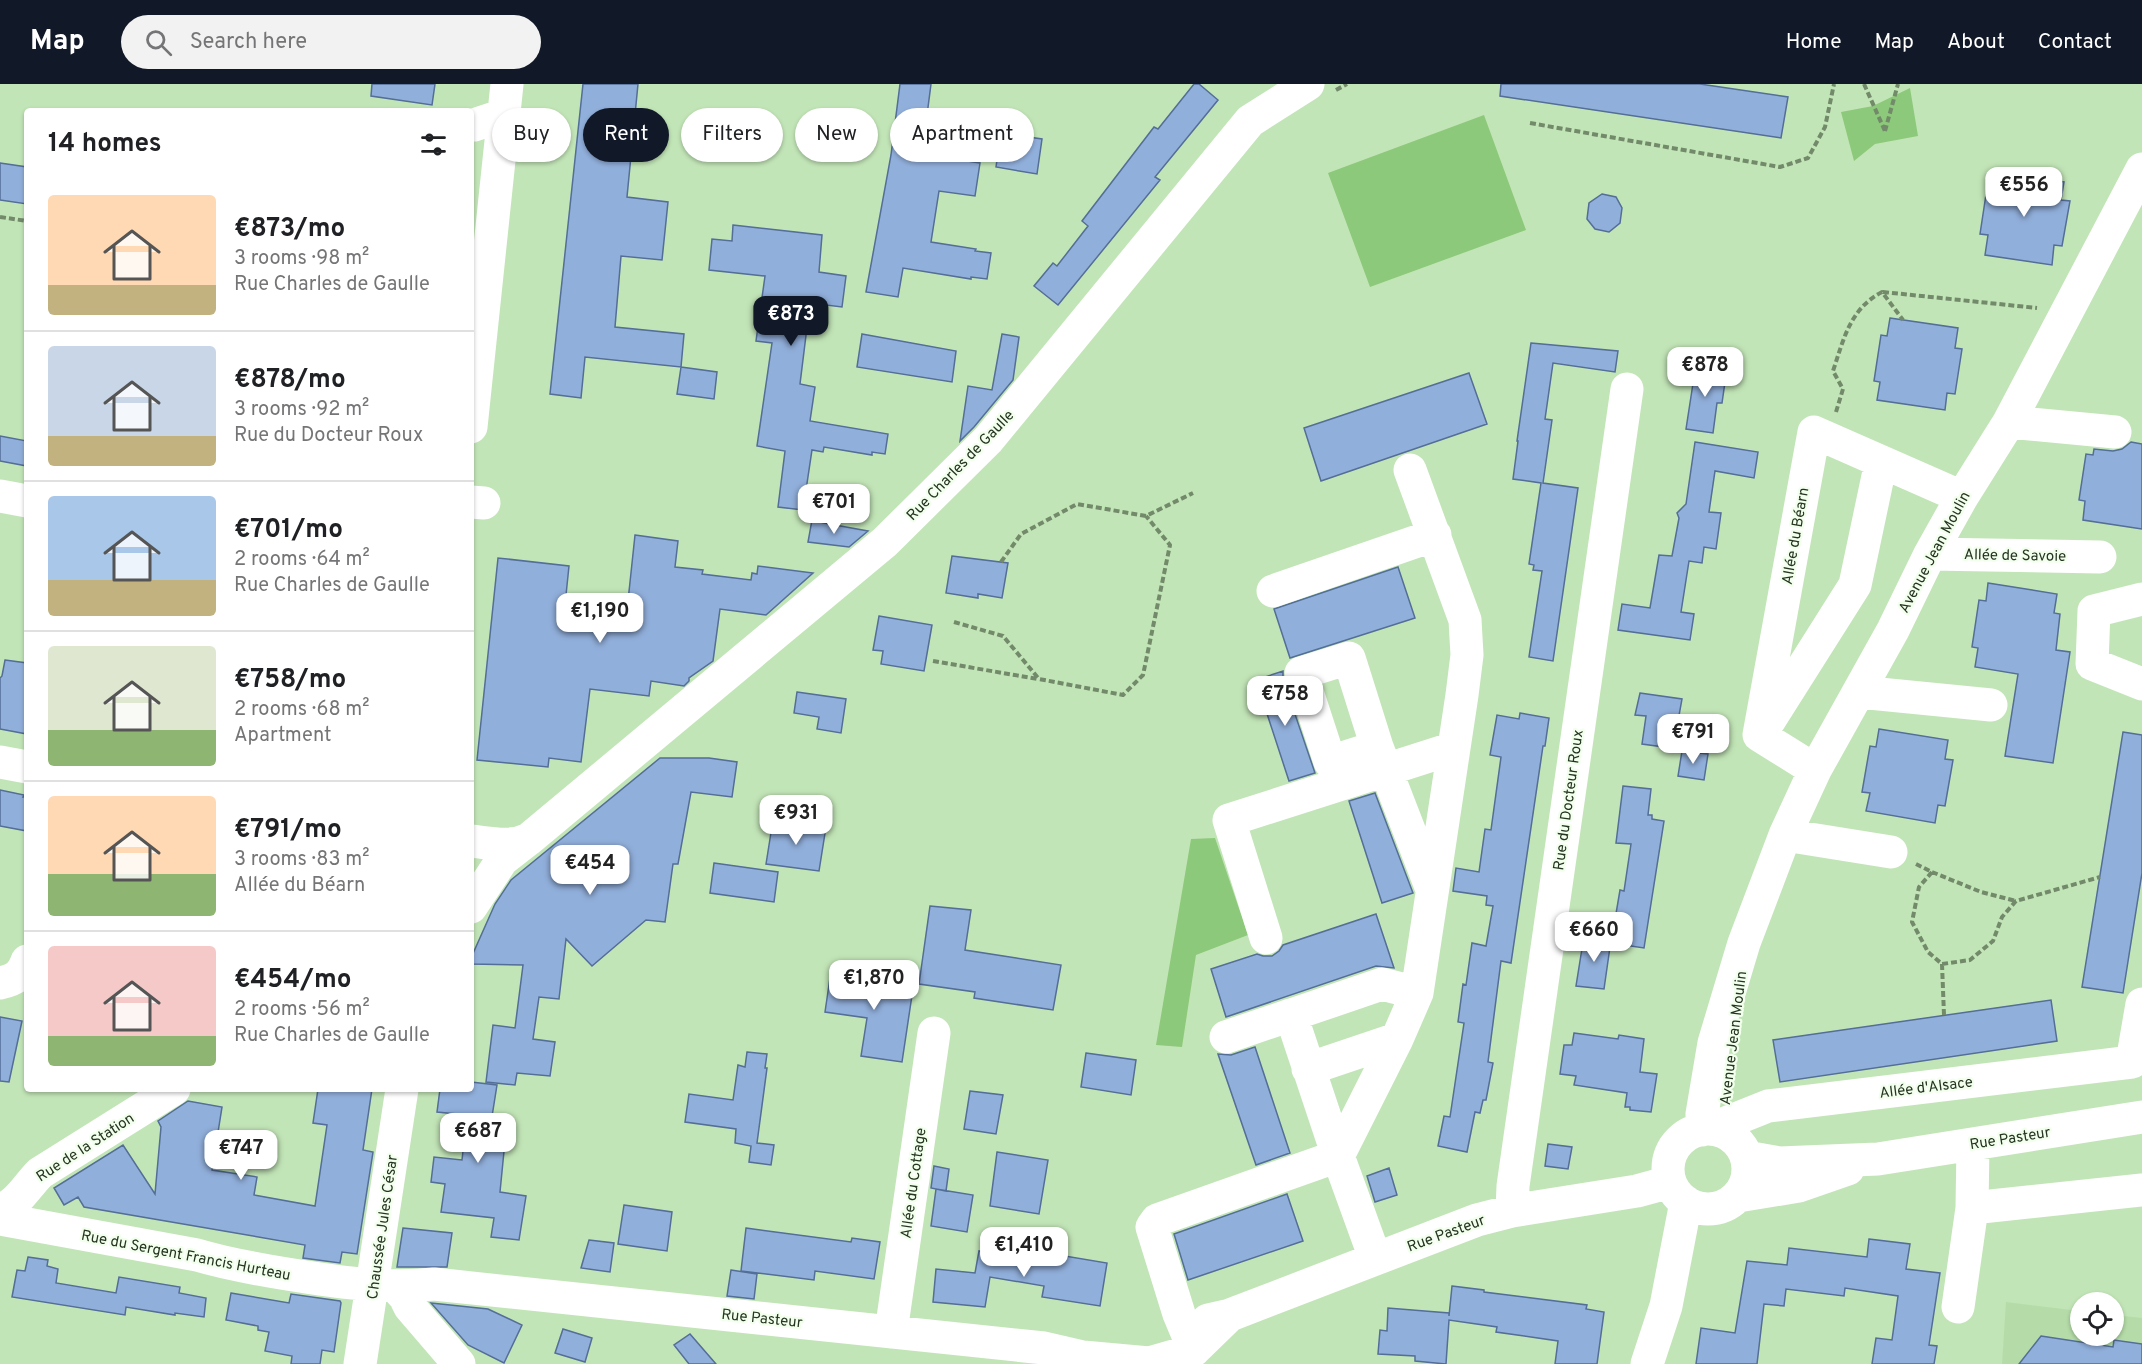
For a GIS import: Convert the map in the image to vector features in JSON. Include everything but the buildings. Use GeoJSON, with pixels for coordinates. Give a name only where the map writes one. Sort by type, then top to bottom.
{"type":"FeatureCollection","features":[{"type":"Feature","properties":{"kind":"street","name":"Rue Charles de Gaulle"},"geometry":{"type":"LineString","coordinates":[[474,902],[502,860],[885,542],[988,440],[1250,121],[1276,84]]}},
{"type":"Feature","properties":{"kind":"street","name":"Rue Charles de Gaulle"},"geometry":{"type":"LineString","coordinates":[[1250,121],[1308,84]]}},
{"type":"Feature","properties":{"kind":"street"},"geometry":{"type":"LineString","coordinates":[[477,434],[492,162]]}},
{"type":"Feature","properties":{"kind":"street","name":"Avenue Jean Moulin"},"geometry":{"type":"LineString","coordinates":[[1716,1129],[1744,943],[1785,835],[1815,770],[1893,630],[1930,554],[1962,497],[2009,422],[2142,169]]}},
{"type":"Feature","properties":{"kind":"street","name":"Rue du Docteur Roux"},"geometry":{"type":"LineString","coordinates":[[1512,1211],[1513,1186],[1627,389]]}},
{"type":"Feature","properties":{"kind":"street"},"geometry":{"type":"LineString","coordinates":[[2009,422],[2115,432]]}},
{"type":"Feature","properties":{"kind":"street","name":"Allée du Béarn"},"geometry":{"type":"LineString","coordinates":[[1760,735],[1814,432],[1829,439]]}},
{"type":"Feature","properties":{"kind":"street"},"geometry":{"type":"LineString","coordinates":[[1829,439],[1962,497]]}},
{"type":"Feature","properties":{"kind":"street"},"geometry":{"type":"LineString","coordinates":[[1815,770],[1760,735],[1856,585],[1881,462]]}},
{"type":"Feature","properties":{"kind":"street"},"geometry":{"type":"LineString","coordinates":[[1189,1337],[1152,1227],[1157,1220],[1338,1156],[1397,1039],[1417,993],[1467,655],[1465,620],[1436,535],[1410,470]]}},
{"type":"Feature","properties":{"kind":"street"},"geometry":{"type":"LineString","coordinates":[[0,496],[24,500]]}},
{"type":"Feature","properties":{"kind":"street"},"geometry":{"type":"LineString","coordinates":[[1273,591],[1436,535]]}},
{"type":"Feature","properties":{"kind":"street","name":"Allée de Savoie"},"geometry":{"type":"LineString","coordinates":[[1930,554],[2100,557]]}},
{"type":"Feature","properties":{"kind":"street"},"geometry":{"type":"LineString","coordinates":[[2142,599],[2094,610],[2092,664],[2142,684]]}},
{"type":"Feature","properties":{"kind":"street"},"geometry":{"type":"LineString","coordinates":[[1859,692],[1991,705]]}},
{"type":"Feature","properties":{"kind":"street"},"geometry":{"type":"LineString","coordinates":[[1266,938],[1229,820],[1381,759],[1454,748]]}},
{"type":"Feature","properties":{"kind":"street"},"geometry":{"type":"LineString","coordinates":[[1381,759],[1432,888]]}},
{"type":"Feature","properties":{"kind":"street"},"geometry":{"type":"LineString","coordinates":[[0,762],[24,766]]}},
{"type":"Feature","properties":{"kind":"street"},"geometry":{"type":"LineString","coordinates":[[1785,835],[1891,852]]}},
{"type":"Feature","properties":{"kind":"street"},"geometry":{"type":"LineString","coordinates":[[474,841],[503,844],[529,839]]}},
{"type":"Feature","properties":{"kind":"street"},"geometry":{"type":"LineString","coordinates":[[0,983],[11,981],[22,973],[24,968]]}},
{"type":"Feature","properties":{"kind":"street"},"geometry":{"type":"LineString","coordinates":[[1226,1037],[1382,984],[1417,993]]}},
{"type":"Feature","properties":{"kind":"street","name":"Allée d'Alsace"},"geometry":{"type":"LineString","coordinates":[[1716,1129],[1768,1106],[2132,1062],[2142,1004]]}},
{"type":"Feature","properties":{"kind":"street"},"geometry":{"type":"LineString","coordinates":[[1291,1015],[1375,1258]]}},
{"type":"Feature","properties":{"kind":"street","name":"Allée du Cottage"},"geometry":{"type":"LineString","coordinates":[[891,1332],[934,1034]]}},
{"type":"Feature","properties":{"kind":"street"},"geometry":{"type":"LineString","coordinates":[[1308,1069],[1397,1039]]}},
{"type":"Feature","properties":{"kind":"street","name":"Rue de la Station"},"geometry":{"type":"LineString","coordinates":[[0,1210],[20,1198],[40,1173],[169,1092]]}},
{"type":"Feature","properties":{"kind":"street","name":"Chaussée Jules César"},"geometry":{"type":"LineString","coordinates":[[360,1364],[384,1285],[402,1092]]}},
{"type":"Feature","properties":{"kind":"street","name":"Rue Pasteur"},"geometry":{"type":"LineString","coordinates":[[1746,1157],[1780,1163],[1878,1159],[2142,1117]]}},
{"type":"Feature","properties":{"kind":"street"},"geometry":{"type":"LineString","coordinates":[[1716,1129],[1732,1138],[1746,1157],[1748,1171],[1745,1184],[1702,1197],[1668,1168],[1671,1155],[1678,1143],[1689,1134],[1716,1129]]}},
{"type":"Feature","properties":{"kind":"street"},"geometry":{"type":"LineString","coordinates":[[1958,1306],[1972,1208],[1973,1144]]}},
{"type":"Feature","properties":{"kind":"street","name":"Rue Pasteur"},"geometry":{"type":"LineString","coordinates":[[384,1285],[434,1284],[1044,1348],[1083,1357],[1149,1364],[1189,1337],[1230,1315],[1457,1227],[1512,1211],[1637,1191],[1702,1197],[1799,1186],[1878,1159]]}},
{"type":"Feature","properties":{"kind":"street"},"geometry":{"type":"LineString","coordinates":[[1972,1208],[2142,1190]]}},
{"type":"Feature","properties":{"kind":"street"},"geometry":{"type":"LineString","coordinates":[[1647,1364],[1702,1197]]}},
{"type":"Feature","properties":{"kind":"street","name":"Rue du Sergent Francis Hurteau"},"geometry":{"type":"LineString","coordinates":[[0,1219],[197,1255],[226,1264],[346,1284],[384,1285]]}},
{"type":"Feature","properties":{"kind":"street"},"geometry":{"type":"LineString","coordinates":[[384,1285],[405,1297],[410,1307],[459,1364]]}},
{"type":"Feature","properties":{"kind":"path"},"geometry":{"type":"LineString","coordinates":[[1530,123],[1780,167],[1808,158],[1825,127],[1834,84]]}},
{"type":"Feature","properties":{"kind":"path"},"geometry":{"type":"LineString","coordinates":[[1864,84],[1885,131],[1898,84]]}},
{"type":"Feature","properties":{"kind":"path"},"geometry":{"type":"LineString","coordinates":[[0,217],[24,221]]}},
{"type":"Feature","properties":{"kind":"path"},"geometry":{"type":"LineString","coordinates":[[1882,292],[1903,320]]}},
{"type":"Feature","properties":{"kind":"path"},"geometry":{"type":"LineString","coordinates":[[1829,439],[1843,389],[1833,371],[1848,325],[1870,298],[1882,292],[2067,311]]}},
{"type":"Feature","properties":{"kind":"path"},"geometry":{"type":"LineString","coordinates":[[1001,562],[1021,534],[1077,504],[1146,516],[1193,493]]}},
{"type":"Feature","properties":{"kind":"path"},"geometry":{"type":"LineString","coordinates":[[933,661],[1123,695],[1143,675],[1170,545],[1146,516]]}},
{"type":"Feature","properties":{"kind":"path"},"geometry":{"type":"LineString","coordinates":[[954,622],[1003,636],[1039,679]]}},
{"type":"Feature","properties":{"kind":"path"},"geometry":{"type":"LineString","coordinates":[[1891,852],[1981,892],[2016,901],[2100,878]]}},
{"type":"Feature","properties":{"kind":"path"},"geometry":{"type":"LineString","coordinates":[[1932,872],[1919,887],[1912,922],[1928,952],[1942,964],[1944,1015]]}},
{"type":"Feature","properties":{"kind":"path"},"geometry":{"type":"LineString","coordinates":[[1942,964],[1970,960],[1993,941],[2002,917],[2016,901]]}},
{"type":"Feature","properties":{"kind":"shaded area"},"geometry":{"type":"Polygon","coordinates":[[[1910,88],[1918,136],[1875,144],[1854,161],[1841,112],[1873,106],[1910,88]]]}},
{"type":"Feature","properties":{"kind":"shaded area"},"geometry":{"type":"Polygon","coordinates":[[[1484,115],[1526,230],[1370,287],[1328,173],[1484,115]]]}},
{"type":"Feature","properties":{"kind":"shaded area"},"geometry":{"type":"Polygon","coordinates":[[[1215,838],[1248,935],[1196,955],[1182,1047],[1156,1045],[1191,839],[1215,838]]]}},
{"type":"Feature","properties":{"kind":"shaded area"},"geometry":{"type":"Polygon","coordinates":[[[2006,1302],[2070,1310],[2070,1346],[2124,1346],[2124,1316],[2142,1318],[2142,1364],[2002,1364],[2006,1302]]]}}]}
